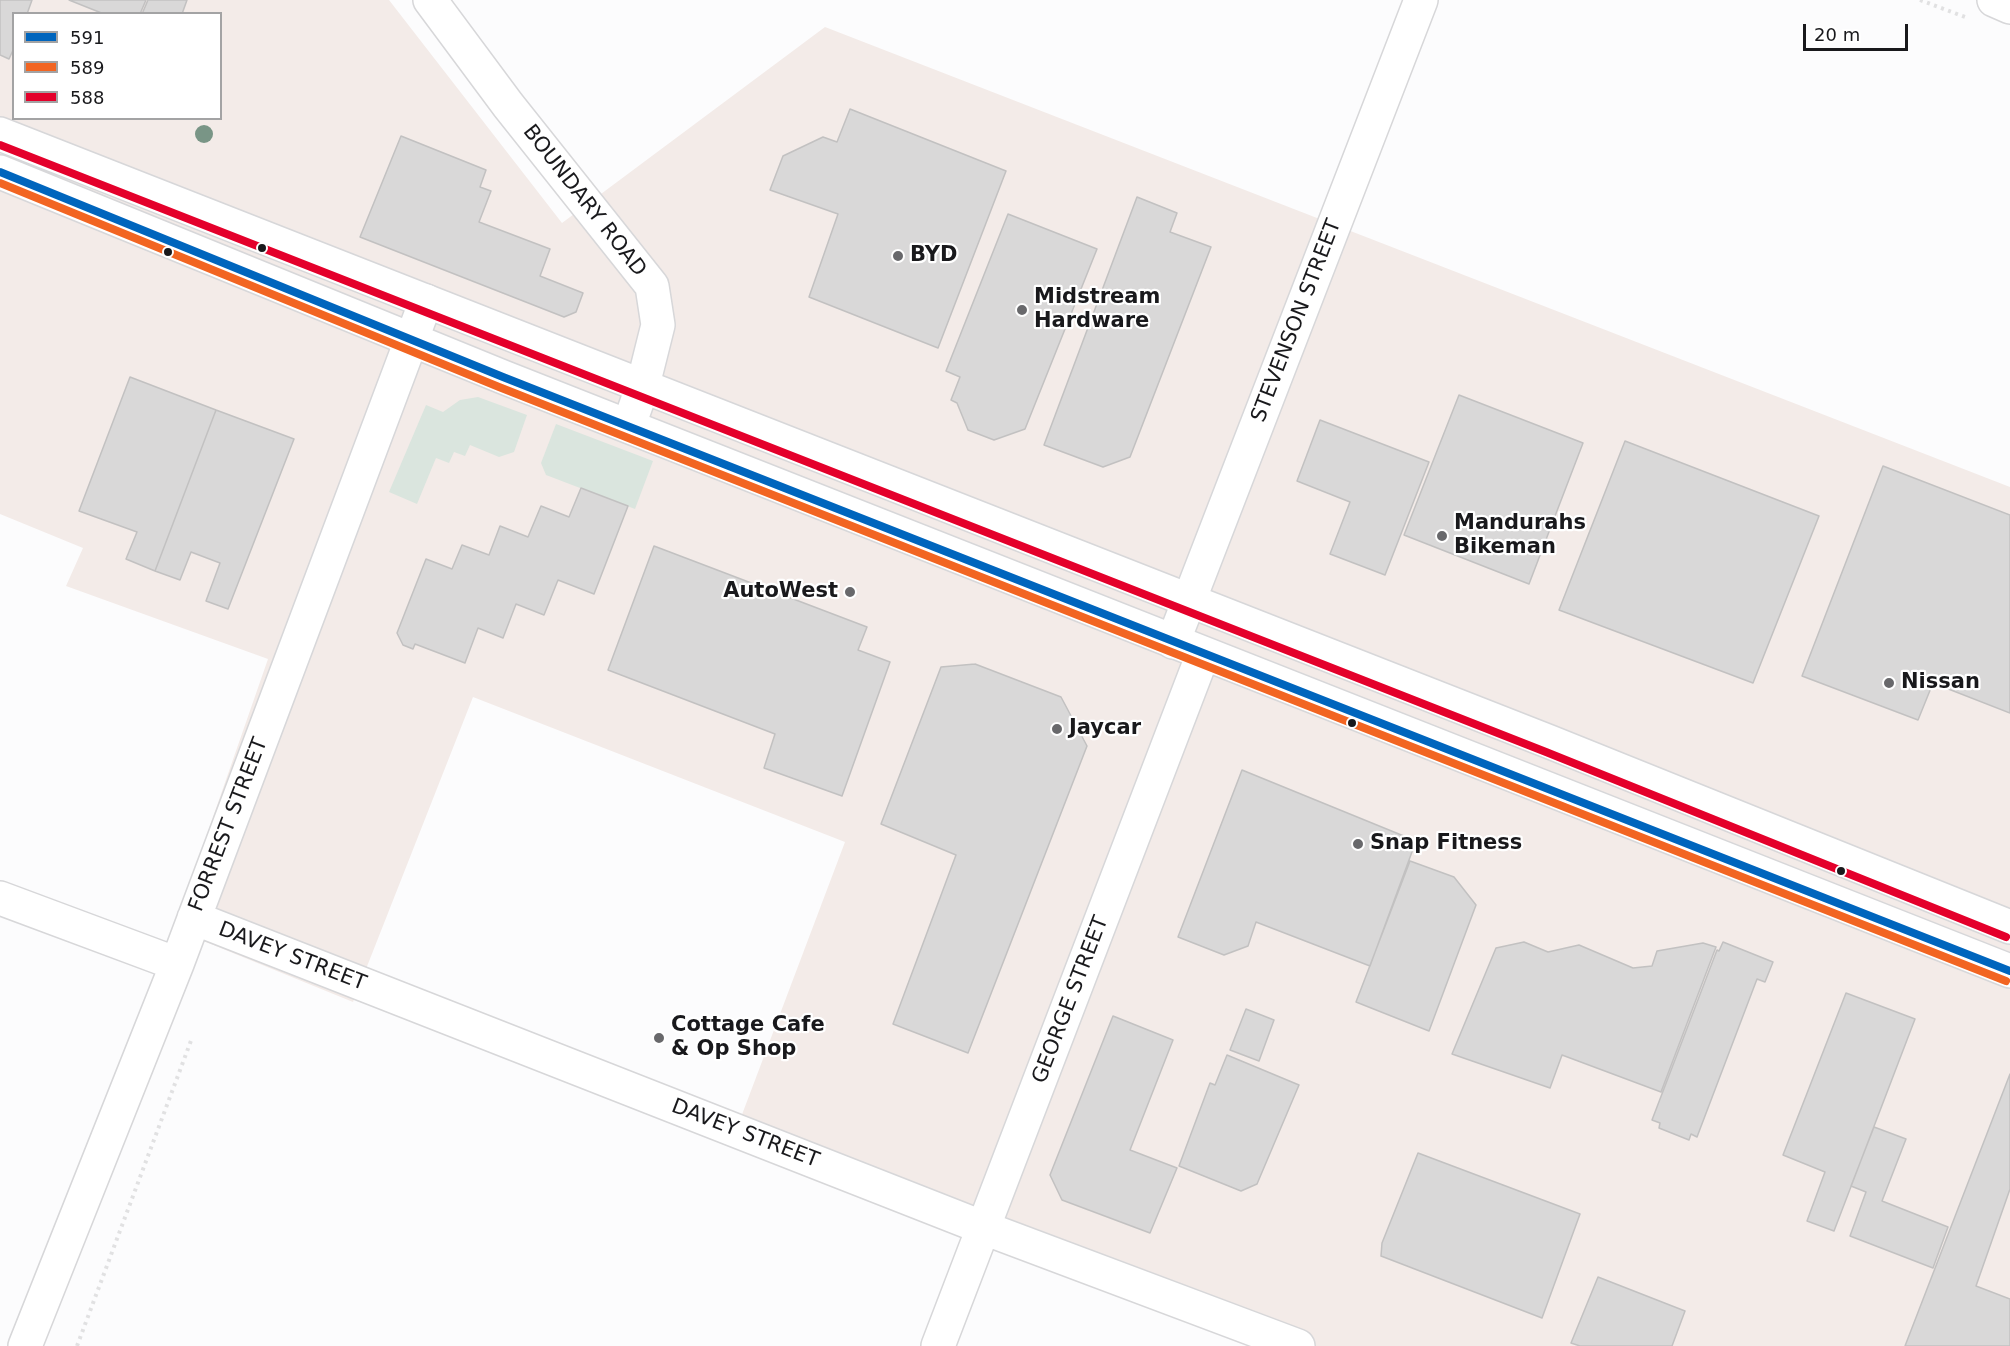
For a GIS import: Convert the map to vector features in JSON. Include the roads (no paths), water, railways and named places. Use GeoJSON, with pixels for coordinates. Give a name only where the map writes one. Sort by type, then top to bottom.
{"type":"FeatureCollection","features":[{"type":"Feature","properties":{"kind":"street","name":"BOUNDARY ROAD"},"geometry":{"type":"LineString","coordinates":[[430,0],[508,105],[651,286],[658,325],[643,385],[629,425]]}},
{"type":"Feature","properties":{"kind":"street","name":"STEVENSON STREET"},"geometry":{"type":"LineString","coordinates":[[1173,642],[1420,0]]}},
{"type":"Feature","properties":{"kind":"street"},"geometry":{"type":"LineString","coordinates":[[1994,0],[2010,6]]}},
{"type":"Feature","properties":{"kind":"street"},"geometry":{"type":"LineString","coordinates":[[0,134],[1561,747],[2010,927]]}},
{"type":"Feature","properties":{"kind":"street"},"geometry":{"type":"LineString","coordinates":[[0,172],[412,340],[2010,971]]}},
{"type":"Feature","properties":{"kind":"street","name":"FORREST STREET"},"geometry":{"type":"LineString","coordinates":[[25,1346],[177,964],[426,301]]}},
{"type":"Feature","properties":{"kind":"street","name":"GEORGE STREET"},"geometry":{"type":"LineString","coordinates":[[938,1346],[1203,654]]}},
{"type":"Feature","properties":{"kind":"street"},"geometry":{"type":"LineString","coordinates":[[0,898],[177,964]]}},
{"type":"Feature","properties":{"kind":"street","name":"DAVEY STREET"},"geometry":{"type":"LineString","coordinates":[[194,918],[984,1228],[1298,1346]]}},
{"type":"Feature","properties":{"kind":"place","name":"BYD"},"geometry":{"type":"Point","coordinates":[898,256]}},
{"type":"Feature","properties":{"kind":"place","name":"Midstream Hardware"},"geometry":{"type":"Point","coordinates":[1022,310]}},
{"type":"Feature","properties":{"kind":"place","name":"Mandurahs Bikeman"},"geometry":{"type":"Point","coordinates":[1442,536]}},
{"type":"Feature","properties":{"kind":"place","name":"AutoWest"},"geometry":{"type":"Point","coordinates":[850,592]}},
{"type":"Feature","properties":{"kind":"place","name":"Nissan"},"geometry":{"type":"Point","coordinates":[1889,683]}},
{"type":"Feature","properties":{"kind":"place","name":"Jaycar"},"geometry":{"type":"Point","coordinates":[1057,729]}},
{"type":"Feature","properties":{"kind":"place","name":"Snap Fitness"},"geometry":{"type":"Point","coordinates":[1358,844]}},
{"type":"Feature","properties":{"kind":"place","name":"Cottage Cafe & Op Shop"},"geometry":{"type":"Point","coordinates":[659,1038]}}]}
